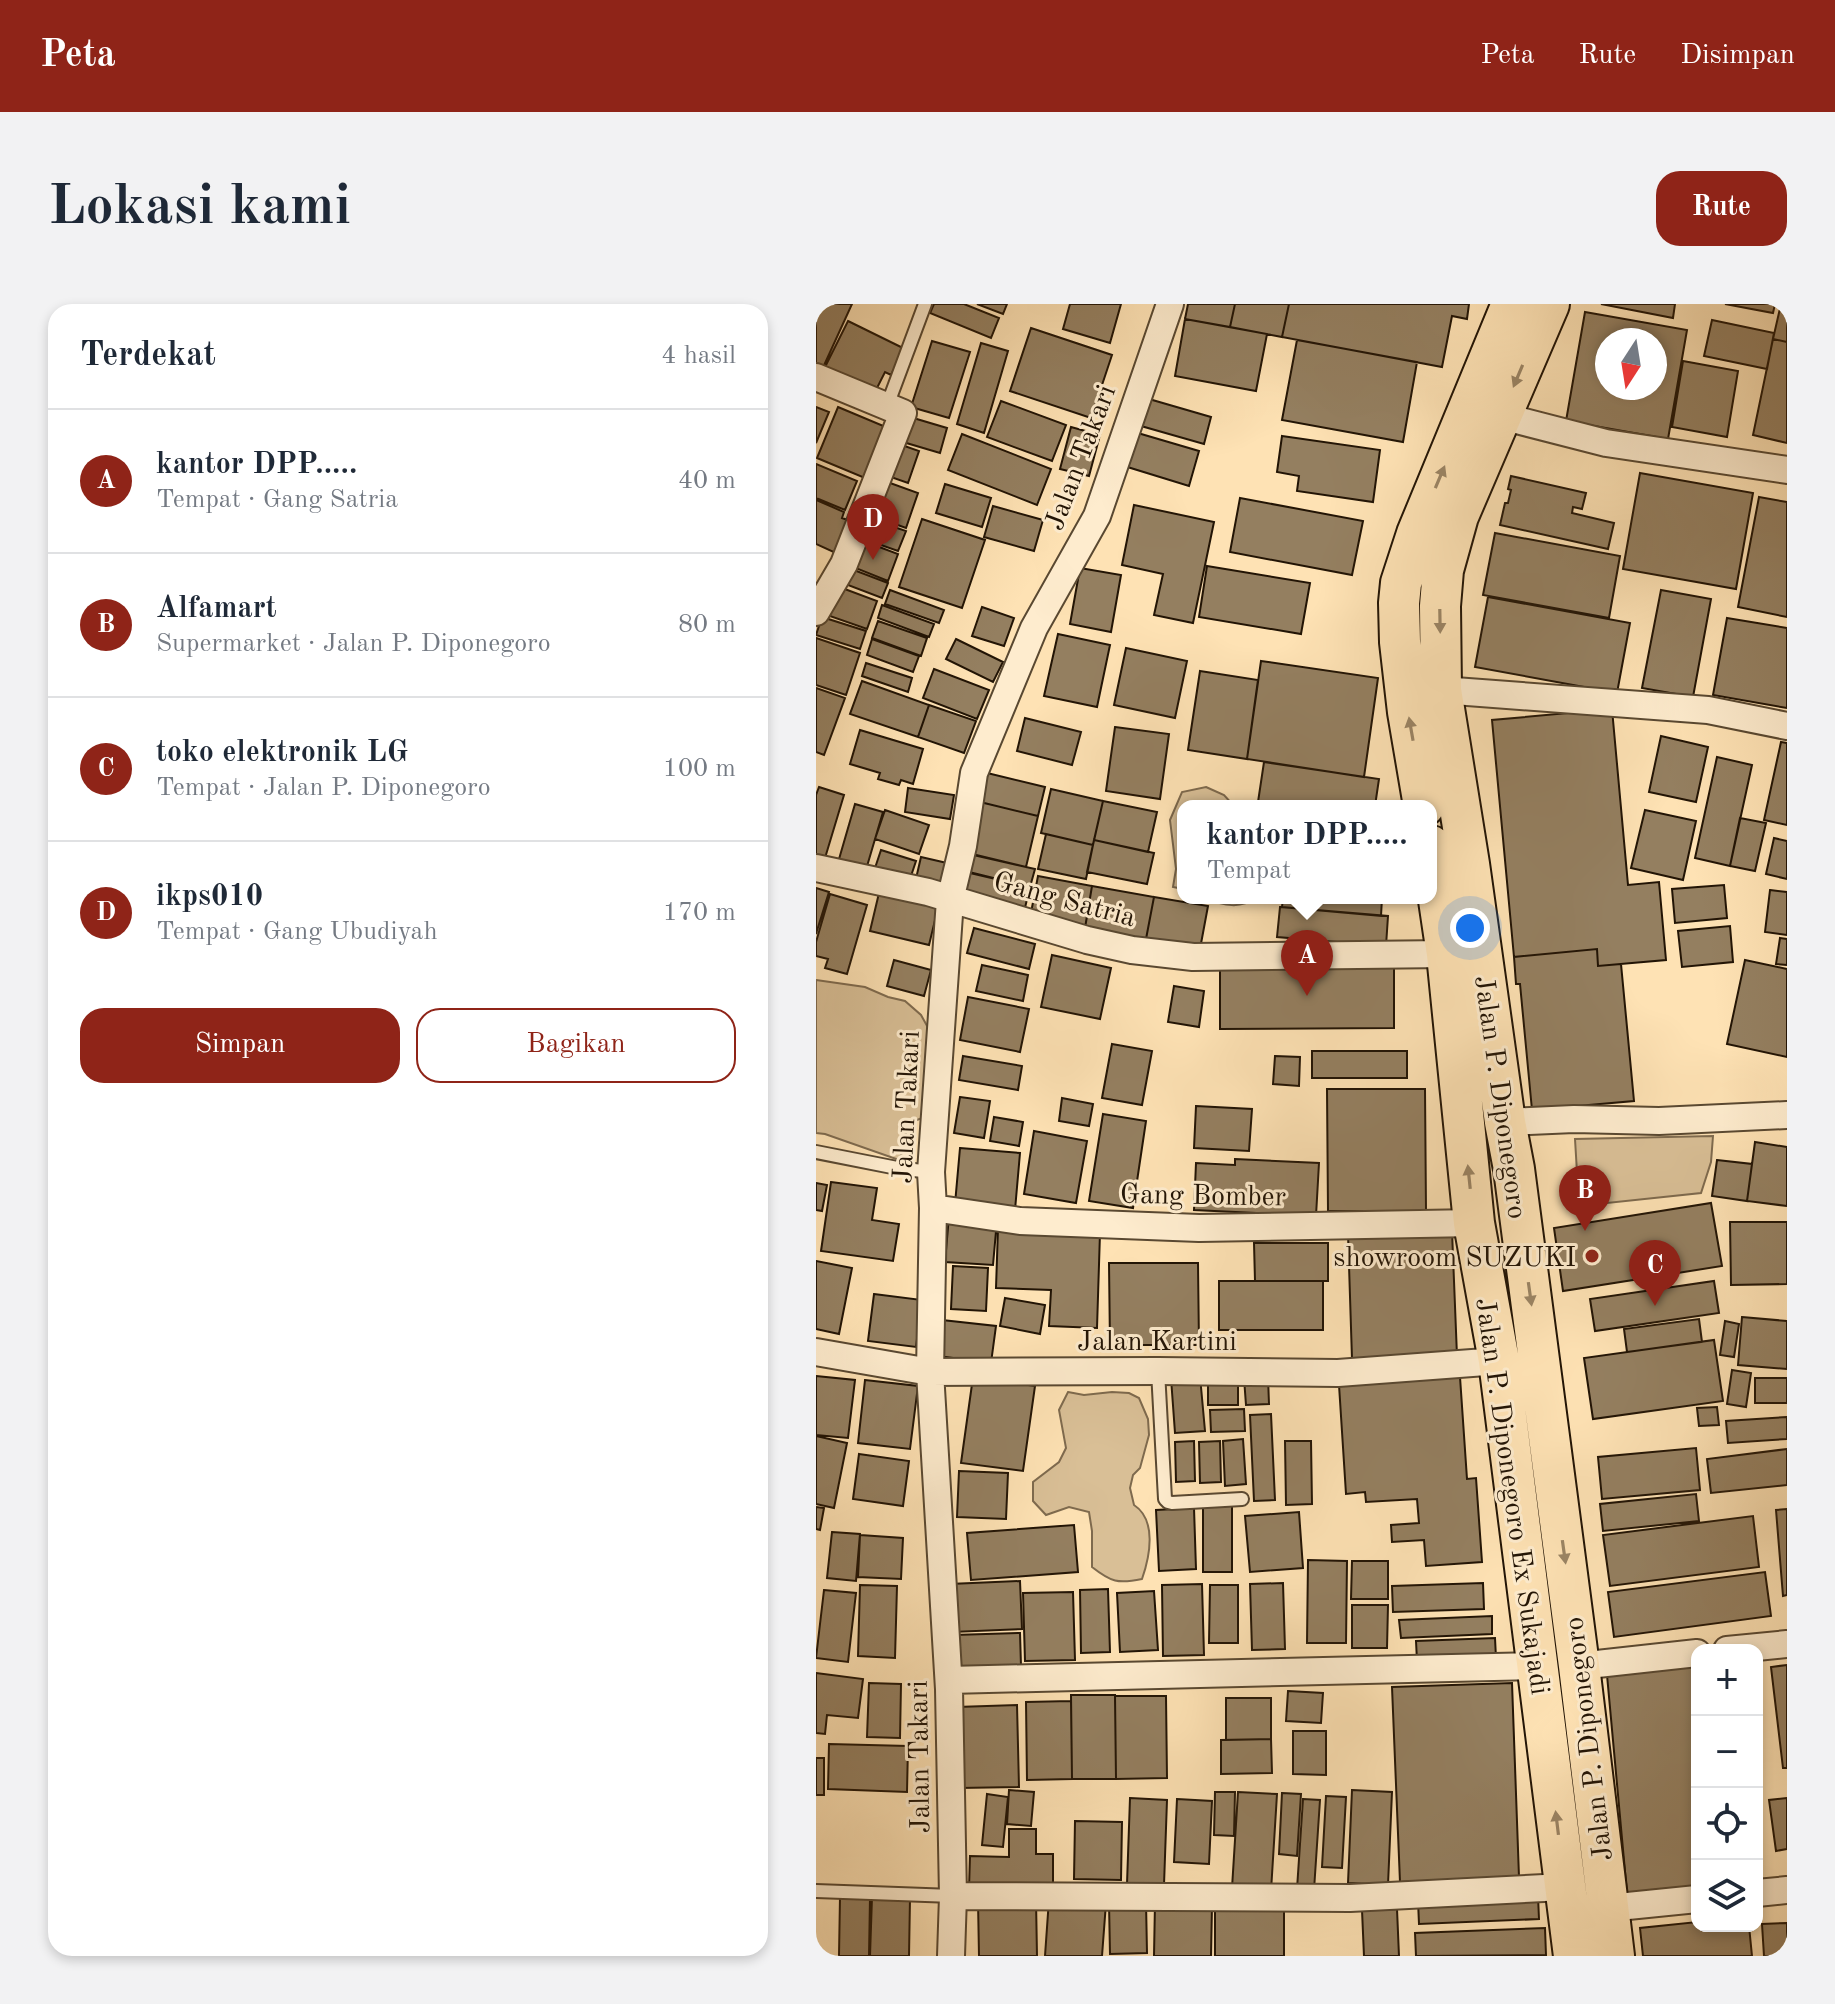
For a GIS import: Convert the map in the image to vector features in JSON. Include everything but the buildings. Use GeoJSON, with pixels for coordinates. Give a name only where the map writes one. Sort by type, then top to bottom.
{"type":"FeatureCollection","features":[{"type":"Feature","properties":{"kind":"main road"},"geometry":{"type":"LineString","coordinates":[[1423,800],[1400,642],[1401,583],[1417,534],[1512,304]]}},
{"type":"Feature","properties":{"kind":"main road","name":"Jalan P. Diponegoro"},"geometry":{"type":"LineString","coordinates":[[1549,304],[1458,516],[1443,570],[1440,606],[1445,859],[1514,1169],[1614,1956]]}},
{"type":"Feature","properties":{"kind":"main road","name":"Jalan P. Diponegoro Ex Sukajadi"},"geometry":{"type":"LineString","coordinates":[[1445,859],[1447,954],[1474,1223],[1499,1361],[1574,1956]]}},
{"type":"Feature","properties":{"kind":"street","name":"Jalan Takari"},"geometry":{"type":"LineString","coordinates":[[951,1956],[953,1896],[949,1680],[930,1372],[931,1172],[950,900],[963,846],[974,773],[1034,628],[1097,516],[1170,304]]}},
{"type":"Feature","properties":{"kind":"street"},"geometry":{"type":"LineString","coordinates":[[816,377],[902,412],[902,419],[844,564],[816,612]]}},
{"type":"Feature","properties":{"kind":"street"},"geometry":{"type":"LineString","coordinates":[[1501,416],[1606,443],[1787,470]]}},
{"type":"Feature","properties":{"kind":"street"},"geometry":{"type":"LineString","coordinates":[[1441,690],[1708,710],[1787,726]]}},
{"type":"Feature","properties":{"kind":"street","name":"Gang Satria"},"geometry":{"type":"LineString","coordinates":[[816,868],[928,892],[1087,940],[1132,950],[1193,957],[1447,954]]}},
{"type":"Feature","properties":{"kind":"street"},"geometry":{"type":"LineString","coordinates":[[1505,1122],[1574,1119],[1659,1121],[1787,1115]]}},
{"type":"Feature","properties":{"kind":"street","name":"Gang Bomber"},"geometry":{"type":"LineString","coordinates":[[933,1208],[1020,1221],[1199,1228],[1474,1223]]}},
{"type":"Feature","properties":{"kind":"street","name":"Jalan Kartini"},"geometry":{"type":"LineString","coordinates":[[816,1352],[930,1372],[1338,1373],[1499,1361]]}},
{"type":"Feature","properties":{"kind":"street"},"geometry":{"type":"LineString","coordinates":[[1763,1646],[1787,1644]]}},
{"type":"Feature","properties":{"kind":"street"},"geometry":{"type":"LineString","coordinates":[[1579,1666],[1691,1654]]}},
{"type":"Feature","properties":{"kind":"street"},"geometry":{"type":"LineString","coordinates":[[949,1680],[1538,1666]]}},
{"type":"Feature","properties":{"kind":"street"},"geometry":{"type":"LineString","coordinates":[[953,1896],[1350,1898],[1564,1887]]}},
{"type":"Feature","properties":{"kind":"street"},"geometry":{"type":"LineString","coordinates":[[1763,1892],[1787,1890]]}},
{"type":"Feature","properties":{"kind":"street"},"geometry":{"type":"LineString","coordinates":[[1608,1908],[1691,1900]]}},
{"type":"Feature","properties":{"kind":"lane"},"geometry":{"type":"LineString","coordinates":[[887,406],[925,304]]}},
{"type":"Feature","properties":{"kind":"lane"},"geometry":{"type":"LineString","coordinates":[[816,1152],[931,1172]]}},
{"type":"Feature","properties":{"kind":"lane"},"geometry":{"type":"LineString","coordinates":[[1158,1371],[1165,1499],[1172,1503],[1242,1499]]}},
{"type":"Feature","properties":{"kind":"lane"},"geometry":{"type":"LineString","coordinates":[[816,1891],[953,1896]]}},
{"type":"Feature","properties":{"kind":"shaded area"},"geometry":{"type":"Polygon","coordinates":[[[1206,787],[1229,800],[1179,800],[1182,792],[1206,787]]]}},
{"type":"Feature","properties":{"kind":"shaded area"},"geometry":{"type":"Polygon","coordinates":[[[1177,804],[1177,888],[1173,887],[1176,869],[1170,820],[1177,804]]]}},
{"type":"Feature","properties":{"kind":"shaded area"},"geometry":{"type":"Polygon","coordinates":[[[816,980],[865,987],[905,1001],[921,1015],[931,1033],[925,1117],[906,1124],[906,1143],[899,1160],[816,1133],[816,980]]]}},
{"type":"Feature","properties":{"kind":"shaded area"},"geometry":{"type":"Polygon","coordinates":[[[1713,1136],[1711,1162],[1701,1193],[1579,1206],[1575,1139],[1713,1136]]]}},
{"type":"Feature","properties":{"kind":"shaded area"},"geometry":{"type":"Polygon","coordinates":[[[1068,1392],[1084,1395],[1129,1393],[1139,1398],[1148,1419],[1149,1435],[1140,1468],[1133,1475],[1130,1488],[1134,1505],[1149,1529],[1149,1549],[1142,1579],[1115,1580],[1092,1567],[1089,1512],[1069,1507],[1046,1515],[1033,1501],[1033,1482],[1059,1462],[1066,1448],[1059,1410],[1068,1392]]]}},
{"type":"Feature","properties":{"kind":"place","name":"ikps010"},"geometry":{"type":"Point","coordinates":[873,560]}},
{"type":"Feature","properties":{"kind":"place","name":"kantor DPP....."},"geometry":{"type":"Point","coordinates":[1307,996]}},
{"type":"Feature","properties":{"kind":"place","name":"Alfamart"},"geometry":{"type":"Point","coordinates":[1585,1231]}},
{"type":"Feature","properties":{"kind":"place","name":"showroom SUZUKI"},"geometry":{"type":"Point","coordinates":[1592,1256]}},
{"type":"Feature","properties":{"kind":"place","name":"toko elektronik LG"},"geometry":{"type":"Point","coordinates":[1655,1306]}}]}
